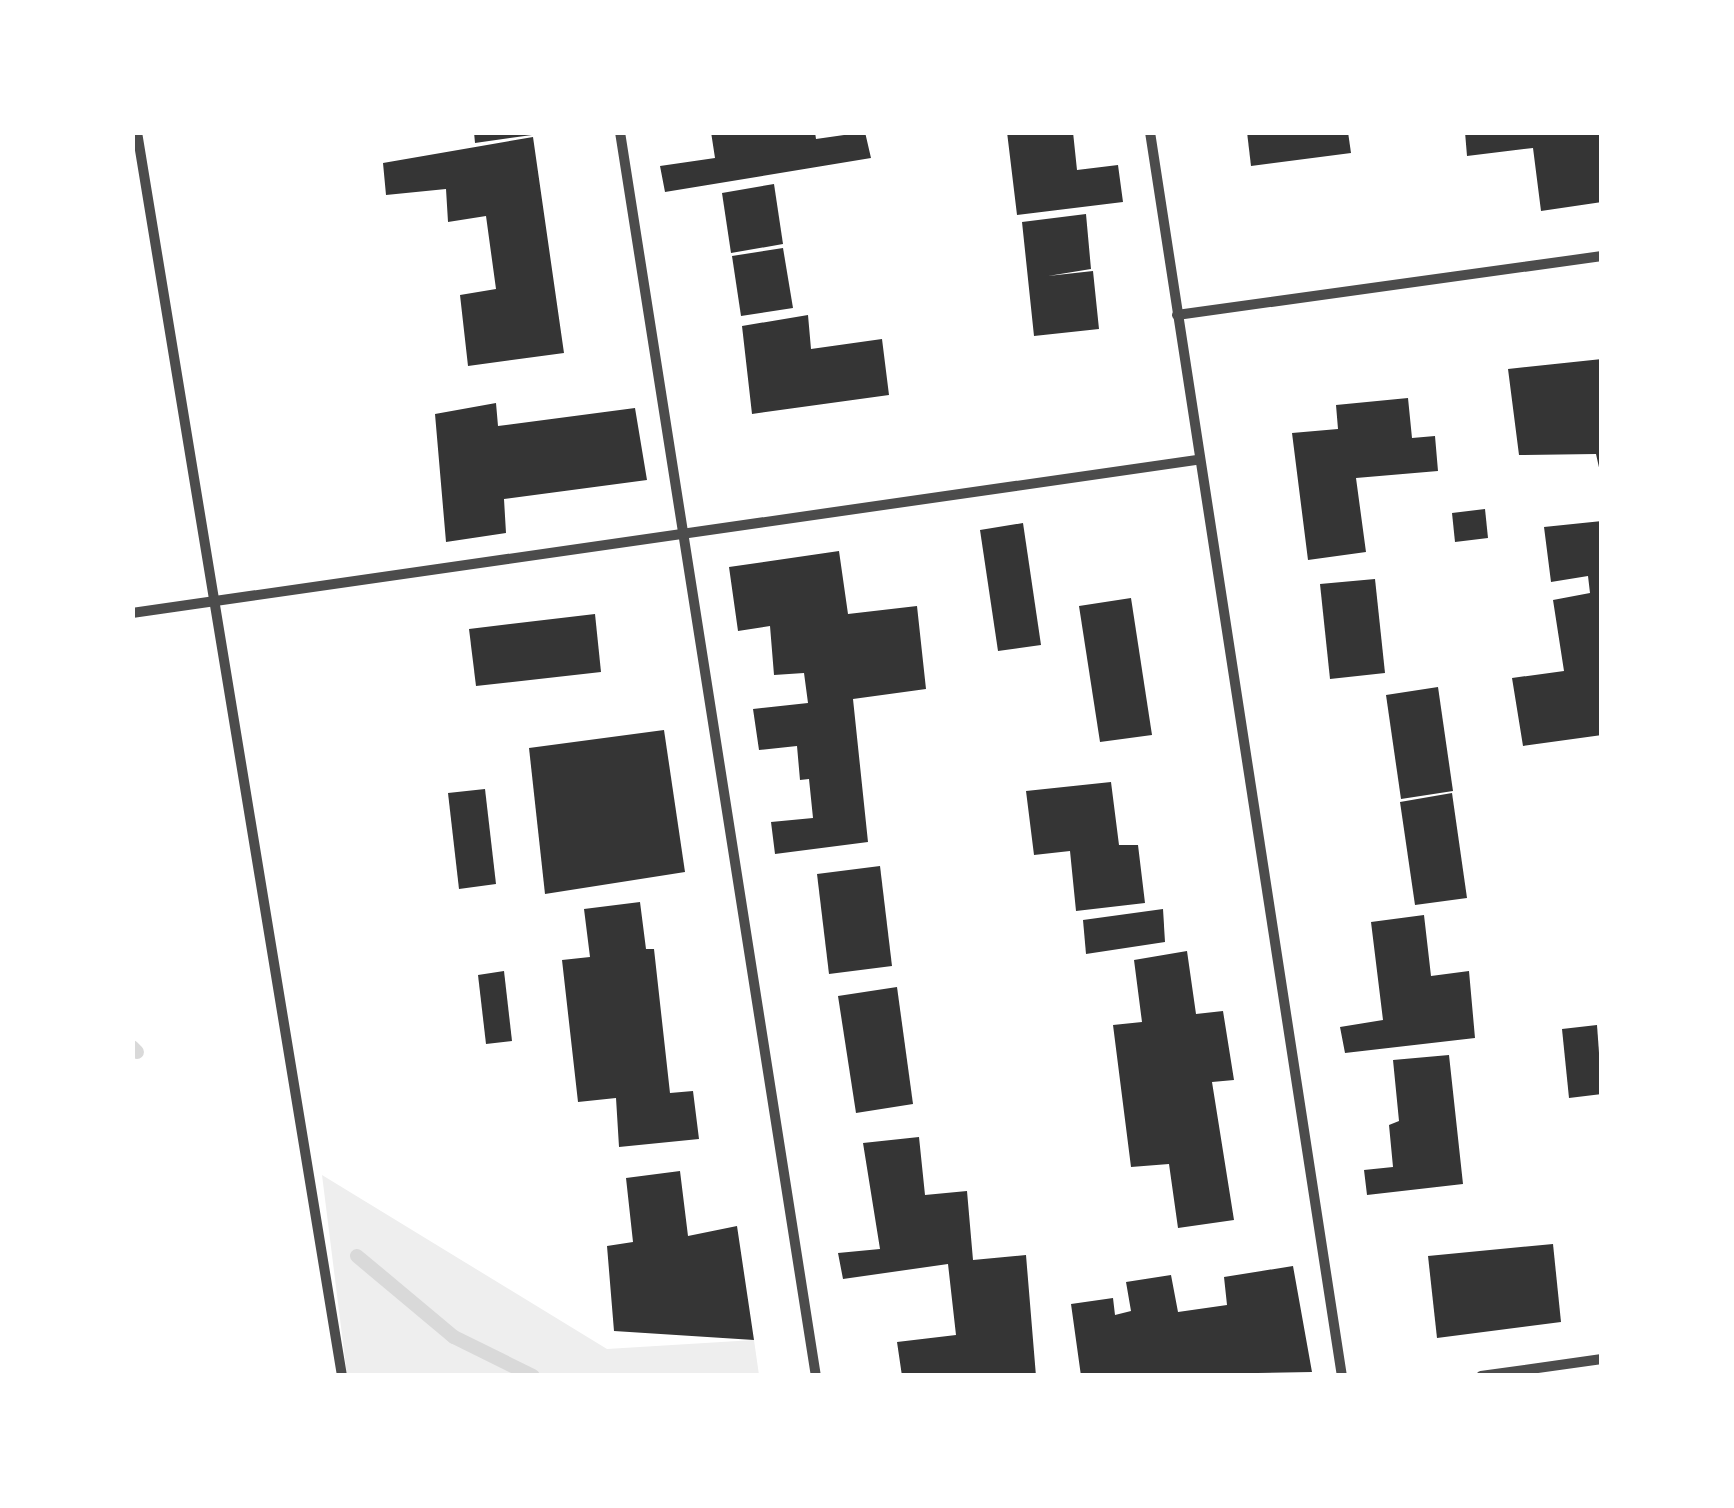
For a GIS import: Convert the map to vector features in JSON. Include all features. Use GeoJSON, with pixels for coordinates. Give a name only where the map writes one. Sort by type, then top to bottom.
{"type":"FeatureCollection","features":[{"type":"Feature","properties":{"kind":"street"},"geometry":{"type":"LineString","coordinates":[[137,132],[342,1376]]}},
{"type":"Feature","properties":{"kind":"street"},"geometry":{"type":"LineString","coordinates":[[620,132],[816,1376]]}},
{"type":"Feature","properties":{"kind":"street"},"geometry":{"type":"LineString","coordinates":[[1150,132],[1197,460],[1342,1376]]}},
{"type":"Feature","properties":{"kind":"street"},"geometry":{"type":"LineString","coordinates":[[1177,316],[1602,256]]}},
{"type":"Feature","properties":{"kind":"street"},"geometry":{"type":"LineString","coordinates":[[132,613],[1197,460]]}},
{"type":"Feature","properties":{"kind":"street"},"geometry":{"type":"LineString","coordinates":[[1482,1376],[1602,1358]]}},
{"type":"Feature","properties":{"kind":"shaded area"},"geometry":{"type":"Polygon","coordinates":[[[322,1175],[607,1349],[754,1340],[759,1375],[347,1375],[322,1175]]]}},
{"type":"Feature","properties":{"kind":"building"},"geometry":{"type":"Polygon","coordinates":[[[474,132],[532,132],[532,135],[475,143],[474,132]]]}},
{"type":"Feature","properties":{"kind":"building"},"geometry":{"type":"Polygon","coordinates":[[[711,132],[815,132],[816,139],[865,132],[871,158],[665,192],[660,166],[715,158],[711,132]]]}},
{"type":"Feature","properties":{"kind":"building"},"geometry":{"type":"Polygon","coordinates":[[[1007,132],[1073,132],[1077,170],[1118,165],[1123,202],[1017,215],[1007,132]]]}},
{"type":"Feature","properties":{"kind":"building"},"geometry":{"type":"Polygon","coordinates":[[[1247,132],[1348,132],[1351,153],[1251,166],[1247,132]]]}},
{"type":"Feature","properties":{"kind":"building"},"geometry":{"type":"Polygon","coordinates":[[[1465,132],[1600,132],[1602,202],[1541,211],[1533,148],[1467,156],[1465,132]]]}},
{"type":"Feature","properties":{"kind":"building"},"geometry":{"type":"Polygon","coordinates":[[[533,137],[564,353],[468,366],[460,295],[496,289],[486,216],[448,222],[446,189],[386,195],[383,163],[533,137]]]}},
{"type":"Feature","properties":{"kind":"building"},"geometry":{"type":"Polygon","coordinates":[[[774,184],[783,244],[731,253],[722,193],[774,184]]]}},
{"type":"Feature","properties":{"kind":"building"},"geometry":{"type":"Polygon","coordinates":[[[1086,214],[1091,269],[1048,276],[1093,271],[1099,329],[1034,336],[1022,222],[1086,214]]]}},
{"type":"Feature","properties":{"kind":"building"},"geometry":{"type":"Polygon","coordinates":[[[783,248],[793,308],[741,316],[732,256],[783,248]]]}},
{"type":"Feature","properties":{"kind":"building"},"geometry":{"type":"Polygon","coordinates":[[[808,315],[811,349],[882,339],[889,395],[752,414],[742,326],[808,315]]]}},
{"type":"Feature","properties":{"kind":"building"},"geometry":{"type":"Polygon","coordinates":[[[1602,359],[1602,481],[1596,454],[1519,455],[1508,369],[1602,359]]]}},
{"type":"Feature","properties":{"kind":"building"},"geometry":{"type":"Polygon","coordinates":[[[1408,398],[1412,438],[1435,436],[1438,471],[1356,478],[1366,552],[1308,560],[1292,433],[1338,429],[1336,405],[1408,398]]]}},
{"type":"Feature","properties":{"kind":"building"},"geometry":{"type":"Polygon","coordinates":[[[496,403],[498,426],[635,408],[647,480],[504,499],[506,533],[446,542],[435,414],[496,403]]]}},
{"type":"Feature","properties":{"kind":"building"},"geometry":{"type":"Polygon","coordinates":[[[1485,509],[1488,538],[1455,542],[1452,513],[1485,509]]]}},
{"type":"Feature","properties":{"kind":"building"},"geometry":{"type":"Polygon","coordinates":[[[1602,521],[1602,735],[1523,746],[1512,678],[1564,671],[1553,600],[1590,593],[1588,576],[1551,582],[1544,527],[1602,521]]]}},
{"type":"Feature","properties":{"kind":"building"},"geometry":{"type":"Polygon","coordinates":[[[1023,523],[1041,645],[998,651],[980,530],[1023,523]]]}},
{"type":"Feature","properties":{"kind":"building"},"geometry":{"type":"Polygon","coordinates":[[[839,551],[848,614],[917,606],[926,689],[853,699],[868,842],[775,854],[771,822],[813,818],[809,779],[800,780],[797,746],[759,750],[753,709],[808,703],[804,673],[774,675],[770,626],[738,631],[729,567],[839,551]]]}},
{"type":"Feature","properties":{"kind":"building"},"geometry":{"type":"Polygon","coordinates":[[[1375,579],[1385,673],[1330,679],[1320,584],[1375,579]]]}},
{"type":"Feature","properties":{"kind":"building"},"geometry":{"type":"Polygon","coordinates":[[[1131,598],[1152,735],[1100,742],[1079,606],[1131,598]]]}},
{"type":"Feature","properties":{"kind":"building"},"geometry":{"type":"Polygon","coordinates":[[[595,614],[601,672],[476,686],[469,629],[595,614]]]}},
{"type":"Feature","properties":{"kind":"building"},"geometry":{"type":"Polygon","coordinates":[[[1438,687],[1453,791],[1401,799],[1386,695],[1438,687]]]}},
{"type":"Feature","properties":{"kind":"building"},"geometry":{"type":"Polygon","coordinates":[[[664,730],[685,872],[545,894],[529,748],[664,730]]]}},
{"type":"Feature","properties":{"kind":"building"},"geometry":{"type":"Polygon","coordinates":[[[1111,782],[1119,845],[1138,845],[1145,903],[1076,911],[1070,851],[1034,855],[1026,791],[1111,782]]]}},
{"type":"Feature","properties":{"kind":"building"},"geometry":{"type":"Polygon","coordinates":[[[485,789],[496,884],[459,889],[448,793],[485,789]]]}},
{"type":"Feature","properties":{"kind":"building"},"geometry":{"type":"Polygon","coordinates":[[[1452,793],[1467,898],[1415,905],[1400,802],[1452,793]]]}},
{"type":"Feature","properties":{"kind":"building"},"geometry":{"type":"Polygon","coordinates":[[[880,866],[892,966],[829,974],[817,874],[880,866]]]}},
{"type":"Feature","properties":{"kind":"building"},"geometry":{"type":"Polygon","coordinates":[[[640,902],[646,949],[654,949],[670,1093],[693,1091],[699,1139],[619,1147],[616,1098],[578,1102],[562,960],[590,957],[584,909],[640,902]]]}},
{"type":"Feature","properties":{"kind":"building"},"geometry":{"type":"Polygon","coordinates":[[[1163,909],[1165,942],[1086,954],[1083,920],[1163,909]]]}},
{"type":"Feature","properties":{"kind":"building"},"geometry":{"type":"Polygon","coordinates":[[[1424,915],[1431,976],[1469,971],[1475,1038],[1345,1053],[1340,1027],[1383,1020],[1371,922],[1424,915]]]}},
{"type":"Feature","properties":{"kind":"building"},"geometry":{"type":"Polygon","coordinates":[[[1187,951],[1196,1014],[1223,1011],[1234,1080],[1212,1082],[1234,1220],[1178,1228],[1169,1164],[1131,1167],[1113,1025],[1142,1022],[1134,960],[1187,951]]]}},
{"type":"Feature","properties":{"kind":"building"},"geometry":{"type":"Polygon","coordinates":[[[504,971],[512,1041],[486,1044],[478,975],[504,971]]]}},
{"type":"Feature","properties":{"kind":"building"},"geometry":{"type":"Polygon","coordinates":[[[897,987],[913,1104],[856,1113],[838,996],[897,987]]]}},
{"type":"Feature","properties":{"kind":"building"},"geometry":{"type":"Polygon","coordinates":[[[1597,1025],[1602,1094],[1569,1098],[1562,1029],[1597,1025]]]}},
{"type":"Feature","properties":{"kind":"building"},"geometry":{"type":"Polygon","coordinates":[[[1449,1055],[1463,1184],[1367,1195],[1364,1170],[1393,1167],[1389,1125],[1399,1121],[1393,1060],[1449,1055]]]}},
{"type":"Feature","properties":{"kind":"building"},"geometry":{"type":"Polygon","coordinates":[[[919,1137],[925,1195],[967,1191],[973,1260],[1026,1255],[1036,1376],[902,1376],[897,1342],[956,1335],[948,1264],[843,1279],[838,1253],[880,1249],[863,1143],[919,1137]]]}},
{"type":"Feature","properties":{"kind":"building"},"geometry":{"type":"Polygon","coordinates":[[[680,1171],[688,1236],[737,1226],[754,1340],[614,1331],[607,1246],[633,1242],[626,1178],[680,1171]]]}},
{"type":"Feature","properties":{"kind":"building"},"geometry":{"type":"Polygon","coordinates":[[[1553,1244],[1561,1322],[1437,1338],[1428,1256],[1553,1244]]]}},
{"type":"Feature","properties":{"kind":"building"},"geometry":{"type":"Polygon","coordinates":[[[1293,1266],[1312,1372],[1081,1376],[1071,1304],[1113,1298],[1115,1315],[1131,1311],[1126,1282],[1171,1275],[1178,1312],[1227,1305],[1224,1277],[1293,1266]]]}},
{"type":"Feature","properties":{"kind":"waterway"},"geometry":{"type":"LineString","coordinates":[[132,1047],[137,1052]]}},
{"type":"Feature","properties":{"kind":"waterway"},"geometry":{"type":"LineString","coordinates":[[357,1256],[454,1337],[533,1376]]}}]}
